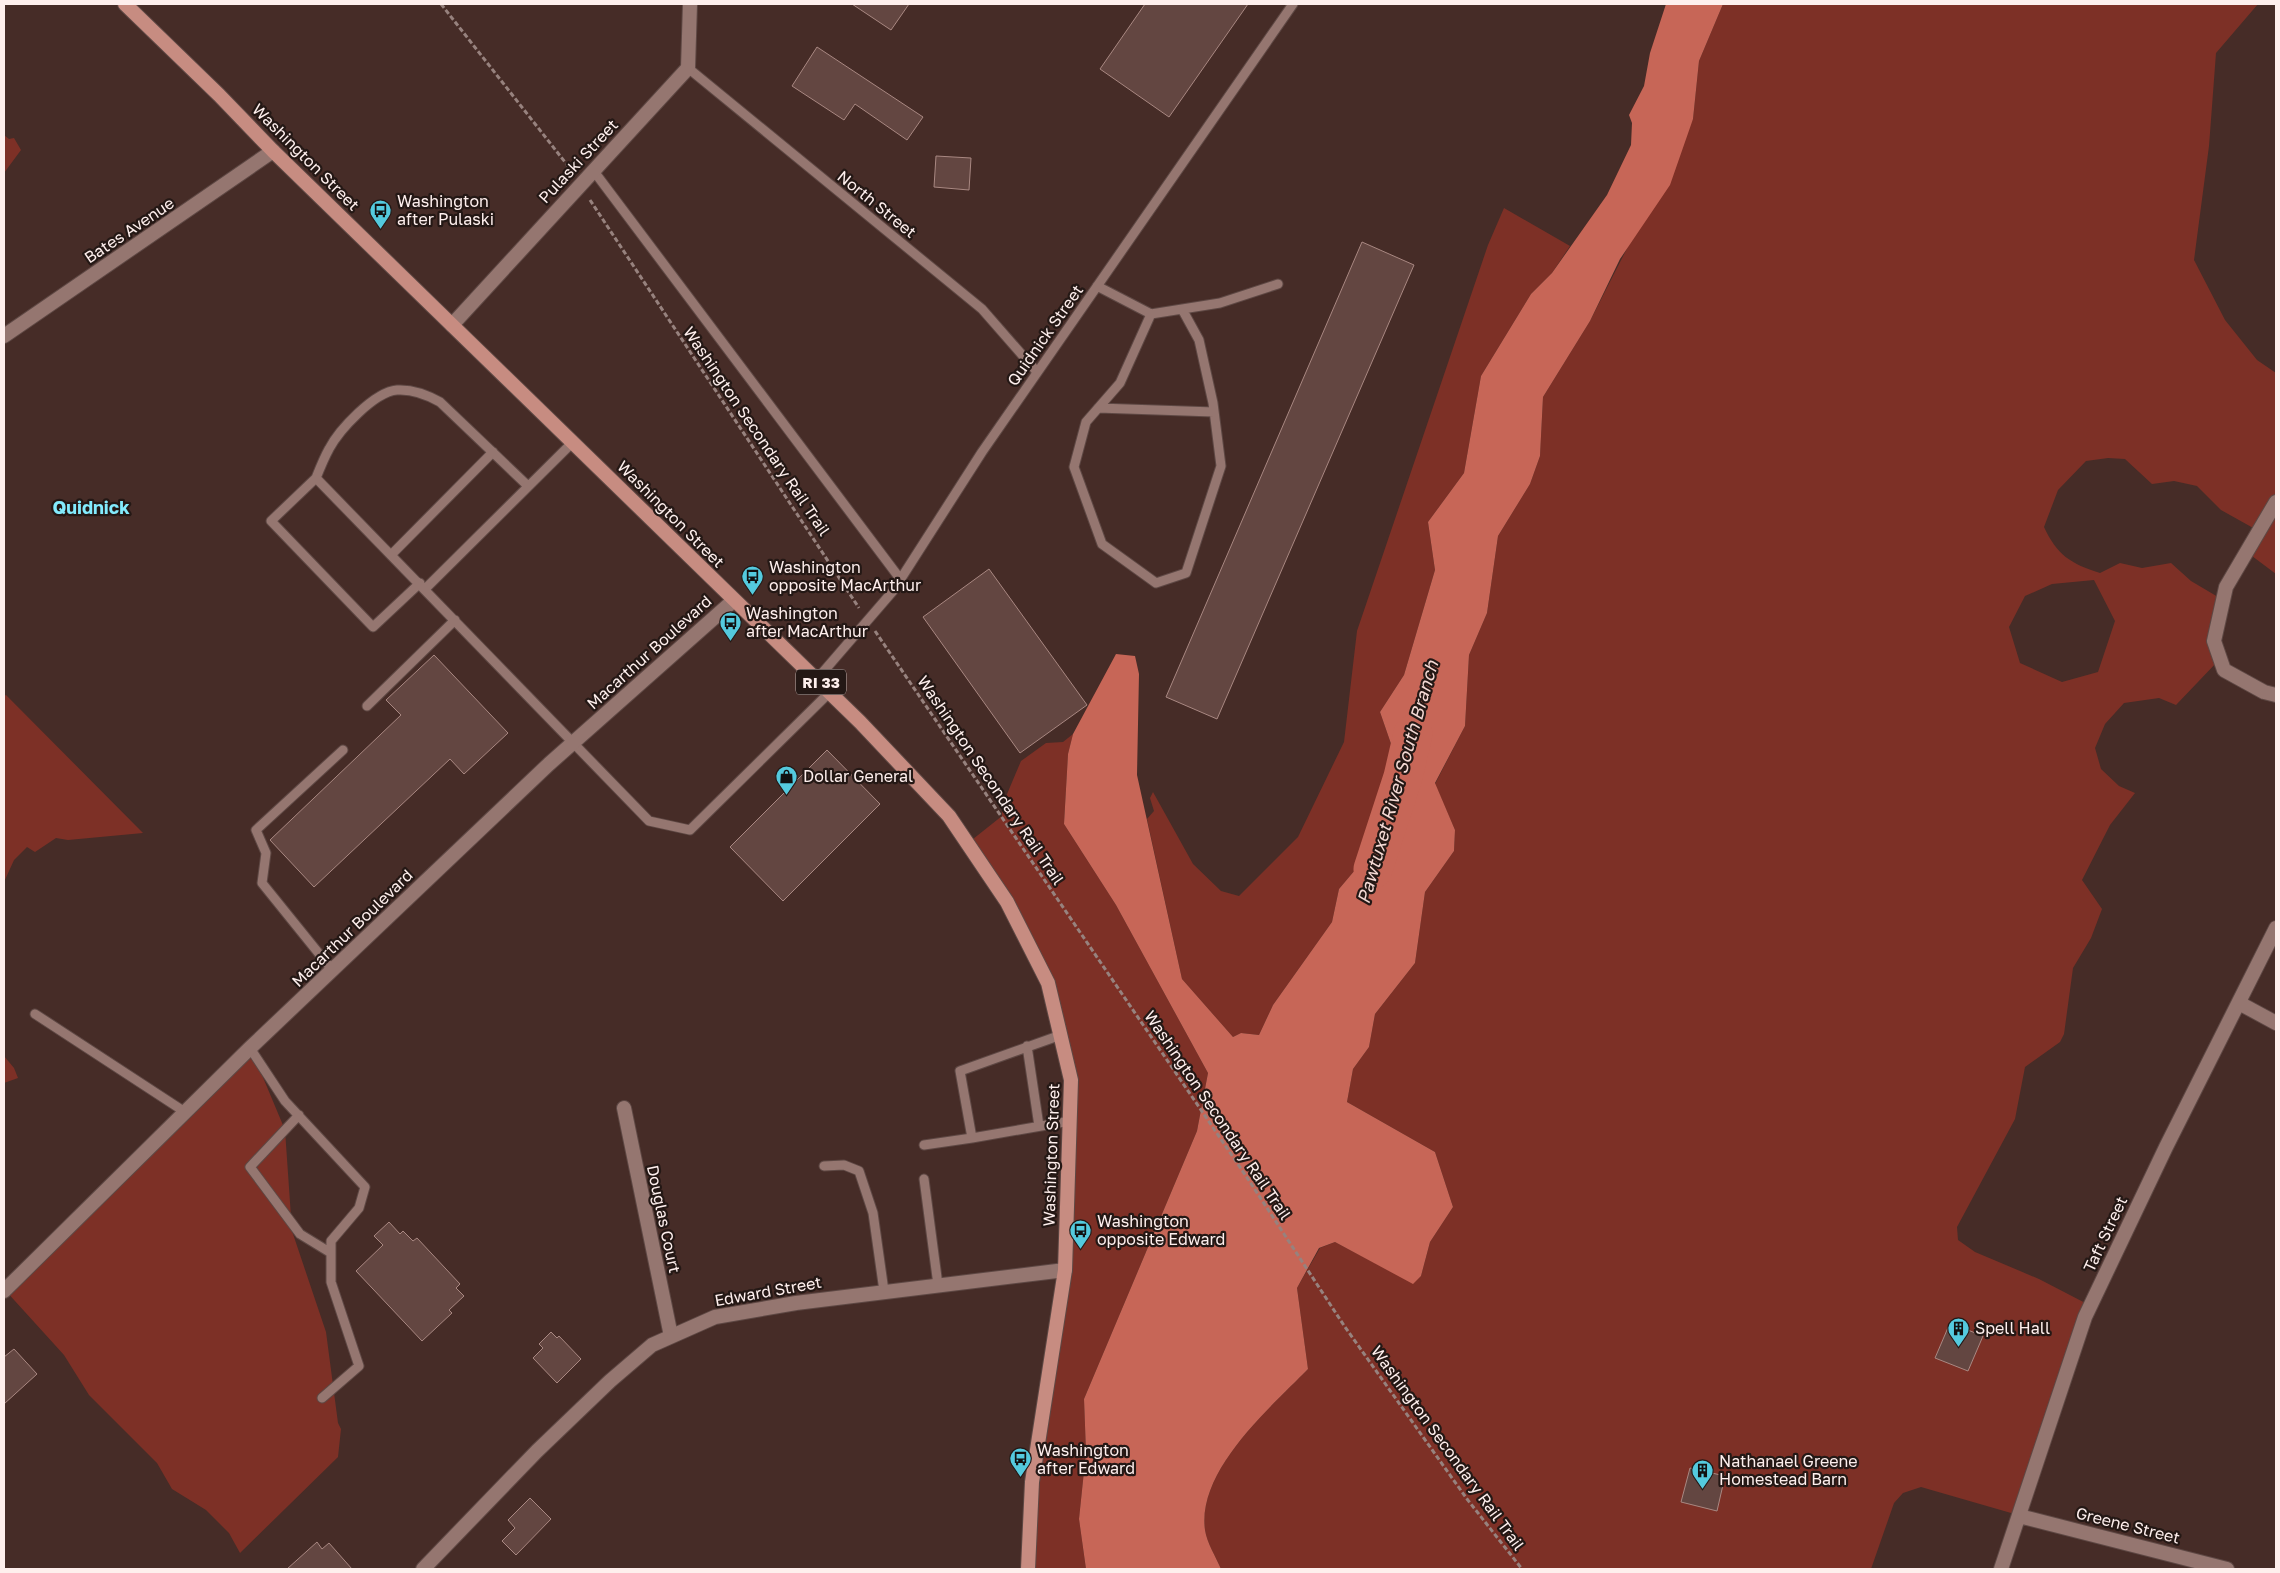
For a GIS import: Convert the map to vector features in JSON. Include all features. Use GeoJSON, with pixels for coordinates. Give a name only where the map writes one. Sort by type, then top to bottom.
{"type":"FeatureCollection","features":[{"type":"Feature","properties":{"kind":"main road","name":"Washington Street"},"geometry":{"type":"LineString","coordinates":[[125,4],[220,95],[273,151],[452,326],[830,692],[949,816],[1006,902],[1048,983],[1071,1080],[1065,1270],[1032,1482],[1028,1569]]}},
{"type":"Feature","properties":{"kind":"street"},"geometry":{"type":"LineString","coordinates":[[688,68],[690,4]]}},
{"type":"Feature","properties":{"kind":"street","name":"Pulaski Street"},"geometry":{"type":"LineString","coordinates":[[452,326],[688,68]]}},
{"type":"Feature","properties":{"kind":"street","name":"Bates Avenue"},"geometry":{"type":"LineString","coordinates":[[4,336],[273,151]]}},
{"type":"Feature","properties":{"kind":"street"},"geometry":{"type":"LineString","coordinates":[[2276,502],[2226,587],[2214,641],[2224,670],[2264,692],[2276,695]]}},
{"type":"Feature","properties":{"kind":"street","name":"Macarthur Boulevard"},"geometry":{"type":"LineString","coordinates":[[4,1291],[250,1048],[574,742],[733,600]]}},
{"type":"Feature","properties":{"kind":"street","name":"Taft Street"},"geometry":{"type":"LineString","coordinates":[[2000,1569],[2085,1317],[2166,1147],[2276,928]]}},
{"type":"Feature","properties":{"kind":"street"},"geometry":{"type":"LineString","coordinates":[[2239,1003],[2276,1023]]}},
{"type":"Feature","properties":{"kind":"street","name":"Douglas Court"},"geometry":{"type":"LineString","coordinates":[[624,1108],[671,1336]]}},
{"type":"Feature","properties":{"kind":"street","name":"Edward Street"},"geometry":{"type":"LineString","coordinates":[[423,1569],[610,1380],[652,1345],[671,1336],[715,1317],[796,1303],[1065,1270]]}},
{"type":"Feature","properties":{"kind":"street","name":"Greene Street"},"geometry":{"type":"LineString","coordinates":[[2019,1516],[2227,1569]]}},
{"type":"Feature","properties":{"kind":"lane","name":"Quidnick Street"},"geometry":{"type":"LineString","coordinates":[[817,679],[901,580],[982,452],[1293,4]]}},
{"type":"Feature","properties":{"kind":"lane","name":"North Street"},"geometry":{"type":"LineString","coordinates":[[688,68],[982,309],[1038,372]]}},
{"type":"Feature","properties":{"kind":"lane"},"geometry":{"type":"LineString","coordinates":[[593,170],[901,580]]}},
{"type":"Feature","properties":{"kind":"lane"},"geometry":{"type":"LineString","coordinates":[[1097,286],[1151,314],[1220,302],[1278,284]]}},
{"type":"Feature","properties":{"kind":"lane"},"geometry":{"type":"LineString","coordinates":[[1151,314],[1120,383],[1086,422],[1074,467],[1102,544],[1156,583],[1186,573],[1221,466],[1214,412],[1199,340],[1182,309]]}},
{"type":"Feature","properties":{"kind":"lane"},"geometry":{"type":"LineString","coordinates":[[528,486],[440,402],[426,394],[410,390],[394,390],[372,401],[349,423],[329,448],[316,478],[271,522],[373,626],[422,586],[528,486],[573,442]]}},
{"type":"Feature","properties":{"kind":"lane"},"geometry":{"type":"LineString","coordinates":[[1098,408],[1214,412]]}},
{"type":"Feature","properties":{"kind":"lane"},"geometry":{"type":"LineString","coordinates":[[392,555],[493,452]]}},
{"type":"Feature","properties":{"kind":"lane"},"geometry":{"type":"LineString","coordinates":[[316,478],[650,821],[690,830],[830,692]]}},
{"type":"Feature","properties":{"kind":"lane"},"geometry":{"type":"LineString","coordinates":[[367,706],[455,620]]}},
{"type":"Feature","properties":{"kind":"lane"},"geometry":{"type":"LineString","coordinates":[[333,970],[262,883],[266,853],[256,830],[343,750]]}},
{"type":"Feature","properties":{"kind":"lane"},"geometry":{"type":"LineString","coordinates":[[35,1014],[185,1112]]}},
{"type":"Feature","properties":{"kind":"lane"},"geometry":{"type":"LineString","coordinates":[[972,1138],[960,1070],[1061,1035]]}},
{"type":"Feature","properties":{"kind":"lane"},"geometry":{"type":"LineString","coordinates":[[1027,1046],[1039,1126]]}},
{"type":"Feature","properties":{"kind":"lane"},"geometry":{"type":"LineString","coordinates":[[250,1048],[285,1101],[365,1187],[359,1208],[331,1241],[331,1282],[359,1366],[322,1398]]}},
{"type":"Feature","properties":{"kind":"lane"},"geometry":{"type":"LineString","coordinates":[[299,1115],[250,1167],[300,1234],[331,1253]]}},
{"type":"Feature","properties":{"kind":"lane"},"geometry":{"type":"LineString","coordinates":[[924,1145],[1070,1121]]}},
{"type":"Feature","properties":{"kind":"lane"},"geometry":{"type":"LineString","coordinates":[[824,1166],[844,1165],[858,1171],[873,1213],[884,1291]]}},
{"type":"Feature","properties":{"kind":"lane"},"geometry":{"type":"LineString","coordinates":[[924,1180],[938,1285]]}},
{"type":"Feature","properties":{"kind":"path","name":"Washington Secondary Rail Trail"},"geometry":{"type":"LineString","coordinates":[[441,4],[570,168],[867,620],[1150,1038],[1248,1179],[1345,1327],[1467,1499],[1522,1569]]}},
{"type":"Feature","properties":{"kind":"shaded area"},"geometry":{"type":"Polygon","coordinates":[[[1666,4],[1723,4],[1699,61],[1693,119],[1670,185],[1620,259],[1590,321],[1543,397],[1540,456],[1530,484],[1498,536],[1487,613],[1469,655],[1465,726],[1435,783],[1455,830],[1454,851],[1425,892],[1415,963],[1375,1014],[1369,1047],[1353,1069],[1347,1102],[1435,1152],[1453,1207],[1430,1242],[1421,1276],[1413,1284],[1335,1242],[1319,1248],[1297,1288],[1308,1369],[1239,1442],[1224,1463],[1212,1485],[1206,1507],[1205,1530],[1221,1569],[1086,1569],[1079,1519],[1086,1452],[1084,1399],[1197,1131],[1208,1073],[1116,905],[1064,824],[1068,754],[1073,734],[1116,654],[1135,656],[1139,674],[1137,775],[1182,979],[1233,1037],[1241,1033],[1259,1035],[1273,1005],[1332,922],[1339,889],[1371,851],[1393,813],[1400,793],[1398,764],[1380,712],[1404,675],[1435,570],[1428,522],[1464,473],[1481,376],[1531,294],[1552,273],[1607,195],[1631,145],[1632,123],[1629,115],[1644,86],[1650,53],[1666,4]]]}},
{"type":"Feature","properties":{"kind":"shaded area"},"geometry":{"type":"Polygon","coordinates":[[[1723,4],[2258,4],[2216,53],[2209,146],[2194,260],[2225,320],[2257,360],[2276,373],[2276,574],[2248,553],[2255,529],[2221,510],[2197,486],[2174,481],[2152,484],[2125,459],[2108,458],[2086,461],[2058,490],[2044,527],[2054,545],[2066,557],[2090,570],[2100,573],[2120,563],[2142,568],[2171,563],[2191,581],[2218,597],[2218,661],[2176,705],[2159,698],[2124,703],[2105,724],[2095,748],[2101,769],[2119,786],[2135,793],[2110,825],[2082,880],[2102,909],[2091,938],[2073,968],[2064,1034],[2060,1042],[2025,1067],[2015,1119],[1957,1227],[1958,1240],[1975,1252],[2039,1279],[2093,1307],[2018,1515],[1921,1487],[1903,1493],[1894,1503],[1871,1569],[1221,1569],[1205,1530],[1206,1507],[1212,1485],[1224,1463],[1239,1442],[1308,1369],[1297,1288],[1320,1248],[1335,1242],[1413,1283],[1421,1276],[1430,1242],[1453,1207],[1435,1152],[1347,1102],[1353,1069],[1369,1047],[1375,1014],[1415,963],[1425,892],[1454,851],[1455,830],[1435,784],[1465,726],[1469,655],[1487,613],[1498,536],[1530,484],[1540,456],[1543,397],[1590,321],[1693,119],[1699,61],[1723,4]],[[2094,580],[2052,584],[2025,596],[2009,627],[2020,663],[2062,682],[2098,672],[2115,621],[2094,580]]]}},
{"type":"Feature","properties":{"kind":"shaded area"},"geometry":{"type":"Polygon","coordinates":[[[4,135],[9,139],[14,138],[21,150],[4,173],[4,135]]]}},
{"type":"Feature","properties":{"kind":"shaded area"},"geometry":{"type":"Polygon","coordinates":[[[1504,208],[1570,246],[1552,273],[1531,294],[1481,376],[1464,473],[1428,522],[1435,570],[1404,675],[1380,712],[1398,764],[1400,793],[1393,813],[1371,851],[1339,889],[1332,922],[1273,1005],[1259,1035],[1241,1033],[1233,1037],[1182,979],[1147,819],[1154,811],[1150,798],[1153,792],[1193,864],[1221,891],[1239,896],[1298,837],[1344,742],[1357,631],[1488,245],[1504,208]]]}},
{"type":"Feature","properties":{"kind":"shaded area"},"geometry":{"type":"Polygon","coordinates":[[[6,695],[143,833],[68,840],[56,838],[35,852],[27,847],[14,860],[4,882],[4,696],[6,695]]]}},
{"type":"Feature","properties":{"kind":"shaded area"},"geometry":{"type":"Polygon","coordinates":[[[1073,734],[1068,754],[1064,824],[1116,905],[1208,1073],[1197,1131],[1084,1399],[1086,1452],[1079,1519],[1086,1569],[1028,1569],[1063,1274],[1069,1080],[1049,993],[968,843],[1002,816],[1002,806],[1021,761],[1046,743],[1063,742],[1073,734]]]}},
{"type":"Feature","properties":{"kind":"shaded area"},"geometry":{"type":"Polygon","coordinates":[[[248,1052],[262,1075],[285,1130],[292,1231],[326,1332],[338,1423],[341,1429],[338,1457],[240,1553],[229,1533],[206,1510],[172,1489],[157,1463],[89,1395],[64,1355],[5,1290],[248,1052]]]}},
{"type":"Feature","properties":{"kind":"shaded area"},"geometry":{"type":"Polygon","coordinates":[[[4,1056],[14,1068],[18,1078],[4,1083],[4,1056]]]}},
{"type":"Feature","properties":{"kind":"building"},"geometry":{"type":"Polygon","coordinates":[[[852,4],[909,4],[891,30],[852,4]]]}},
{"type":"Feature","properties":{"kind":"building"},"geometry":{"type":"Polygon","coordinates":[[[1145,4],[1248,4],[1169,117],[1100,69],[1145,4]]]}},
{"type":"Feature","properties":{"kind":"building"},"geometry":{"type":"Polygon","coordinates":[[[817,47],[923,117],[907,140],[855,104],[844,120],[792,86],[817,47]]]}},
{"type":"Feature","properties":{"kind":"building"},"geometry":{"type":"Polygon","coordinates":[[[936,156],[971,158],[969,190],[934,187],[936,156]]]}},
{"type":"Feature","properties":{"kind":"building"},"geometry":{"type":"Polygon","coordinates":[[[1362,242],[1414,265],[1217,719],[1166,697],[1362,242]]]}},
{"type":"Feature","properties":{"kind":"building"},"geometry":{"type":"Polygon","coordinates":[[[989,569],[1087,705],[1020,753],[923,617],[989,569]]]}},
{"type":"Feature","properties":{"kind":"building"},"geometry":{"type":"Polygon","coordinates":[[[434,655],[508,733],[464,774],[450,759],[314,887],[270,840],[401,715],[386,700],[434,655]]]}},
{"type":"Feature","properties":{"kind":"building"},"geometry":{"type":"Polygon","coordinates":[[[827,750],[880,804],[783,901],[730,847],[827,750]]]}},
{"type":"Feature","properties":{"kind":"building"},"geometry":{"type":"Polygon","coordinates":[[[389,1222],[400,1234],[403,1231],[413,1241],[417,1238],[460,1284],[456,1288],[464,1296],[449,1310],[452,1313],[422,1341],[356,1271],[383,1245],[374,1236],[389,1222]]]}},
{"type":"Feature","properties":{"kind":"building","name":"Spell Hall"},"geometry":{"type":"Polygon","coordinates":[[[1950,1323],[1983,1336],[1968,1371],[1935,1358],[1950,1323]]]}},
{"type":"Feature","properties":{"kind":"building"},"geometry":{"type":"Polygon","coordinates":[[[551,1332],[557,1338],[559,1336],[581,1359],[557,1383],[533,1358],[543,1348],[539,1344],[551,1332]]]}},
{"type":"Feature","properties":{"kind":"building"},"geometry":{"type":"Polygon","coordinates":[[[14,1349],[37,1374],[4,1404],[4,1357],[14,1349]]]}},
{"type":"Feature","properties":{"kind":"building","name":"Nathanael Greene Homestead Barn"},"geometry":{"type":"Polygon","coordinates":[[[1690,1468],[1725,1476],[1717,1511],[1681,1502],[1690,1468]]]}},
{"type":"Feature","properties":{"kind":"building"},"geometry":{"type":"Polygon","coordinates":[[[530,1498],[551,1519],[516,1555],[502,1541],[515,1528],[508,1520],[530,1498]]]}},
{"type":"Feature","properties":{"kind":"building"},"geometry":{"type":"Polygon","coordinates":[[[317,1542],[322,1549],[329,1543],[352,1569],[287,1569],[317,1542]]]}},
{"type":"Feature","properties":{"kind":"waterway","name":"Pawtuxet River South Branch"},"geometry":{"type":"LineString","coordinates":[[1373,869],[1403,777],[1413,734]]}},
{"type":"Feature","properties":{"kind":"place","name":"Washington after Pulaski"},"geometry":{"type":"Point","coordinates":[381,229]}},
{"type":"Feature","properties":{"kind":"place","name":"Washington opposite MacArthur"},"geometry":{"type":"Point","coordinates":[753,595]}},
{"type":"Feature","properties":{"kind":"place","name":"Washington after MacArthur"},"geometry":{"type":"Point","coordinates":[730,641]}},
{"type":"Feature","properties":{"kind":"place","name":"Dollar General"},"geometry":{"type":"Point","coordinates":[787,795]}},
{"type":"Feature","properties":{"kind":"place","name":"Washington opposite Edward"},"geometry":{"type":"Point","coordinates":[1081,1249]}},
{"type":"Feature","properties":{"kind":"place","name":"Spell Hall"},"geometry":{"type":"Point","coordinates":[1959,1347]}},
{"type":"Feature","properties":{"kind":"place","name":"Washington after Edward"},"geometry":{"type":"Point","coordinates":[1021,1478]}},
{"type":"Feature","properties":{"kind":"place","name":"Nathanael Greene Homestead Barn"},"geometry":{"type":"Point","coordinates":[1703,1489]}},
{"type":"Feature","properties":{"kind":"district","name":"Quidnick"},"geometry":{"type":"Point","coordinates":[91,507]}}]}
